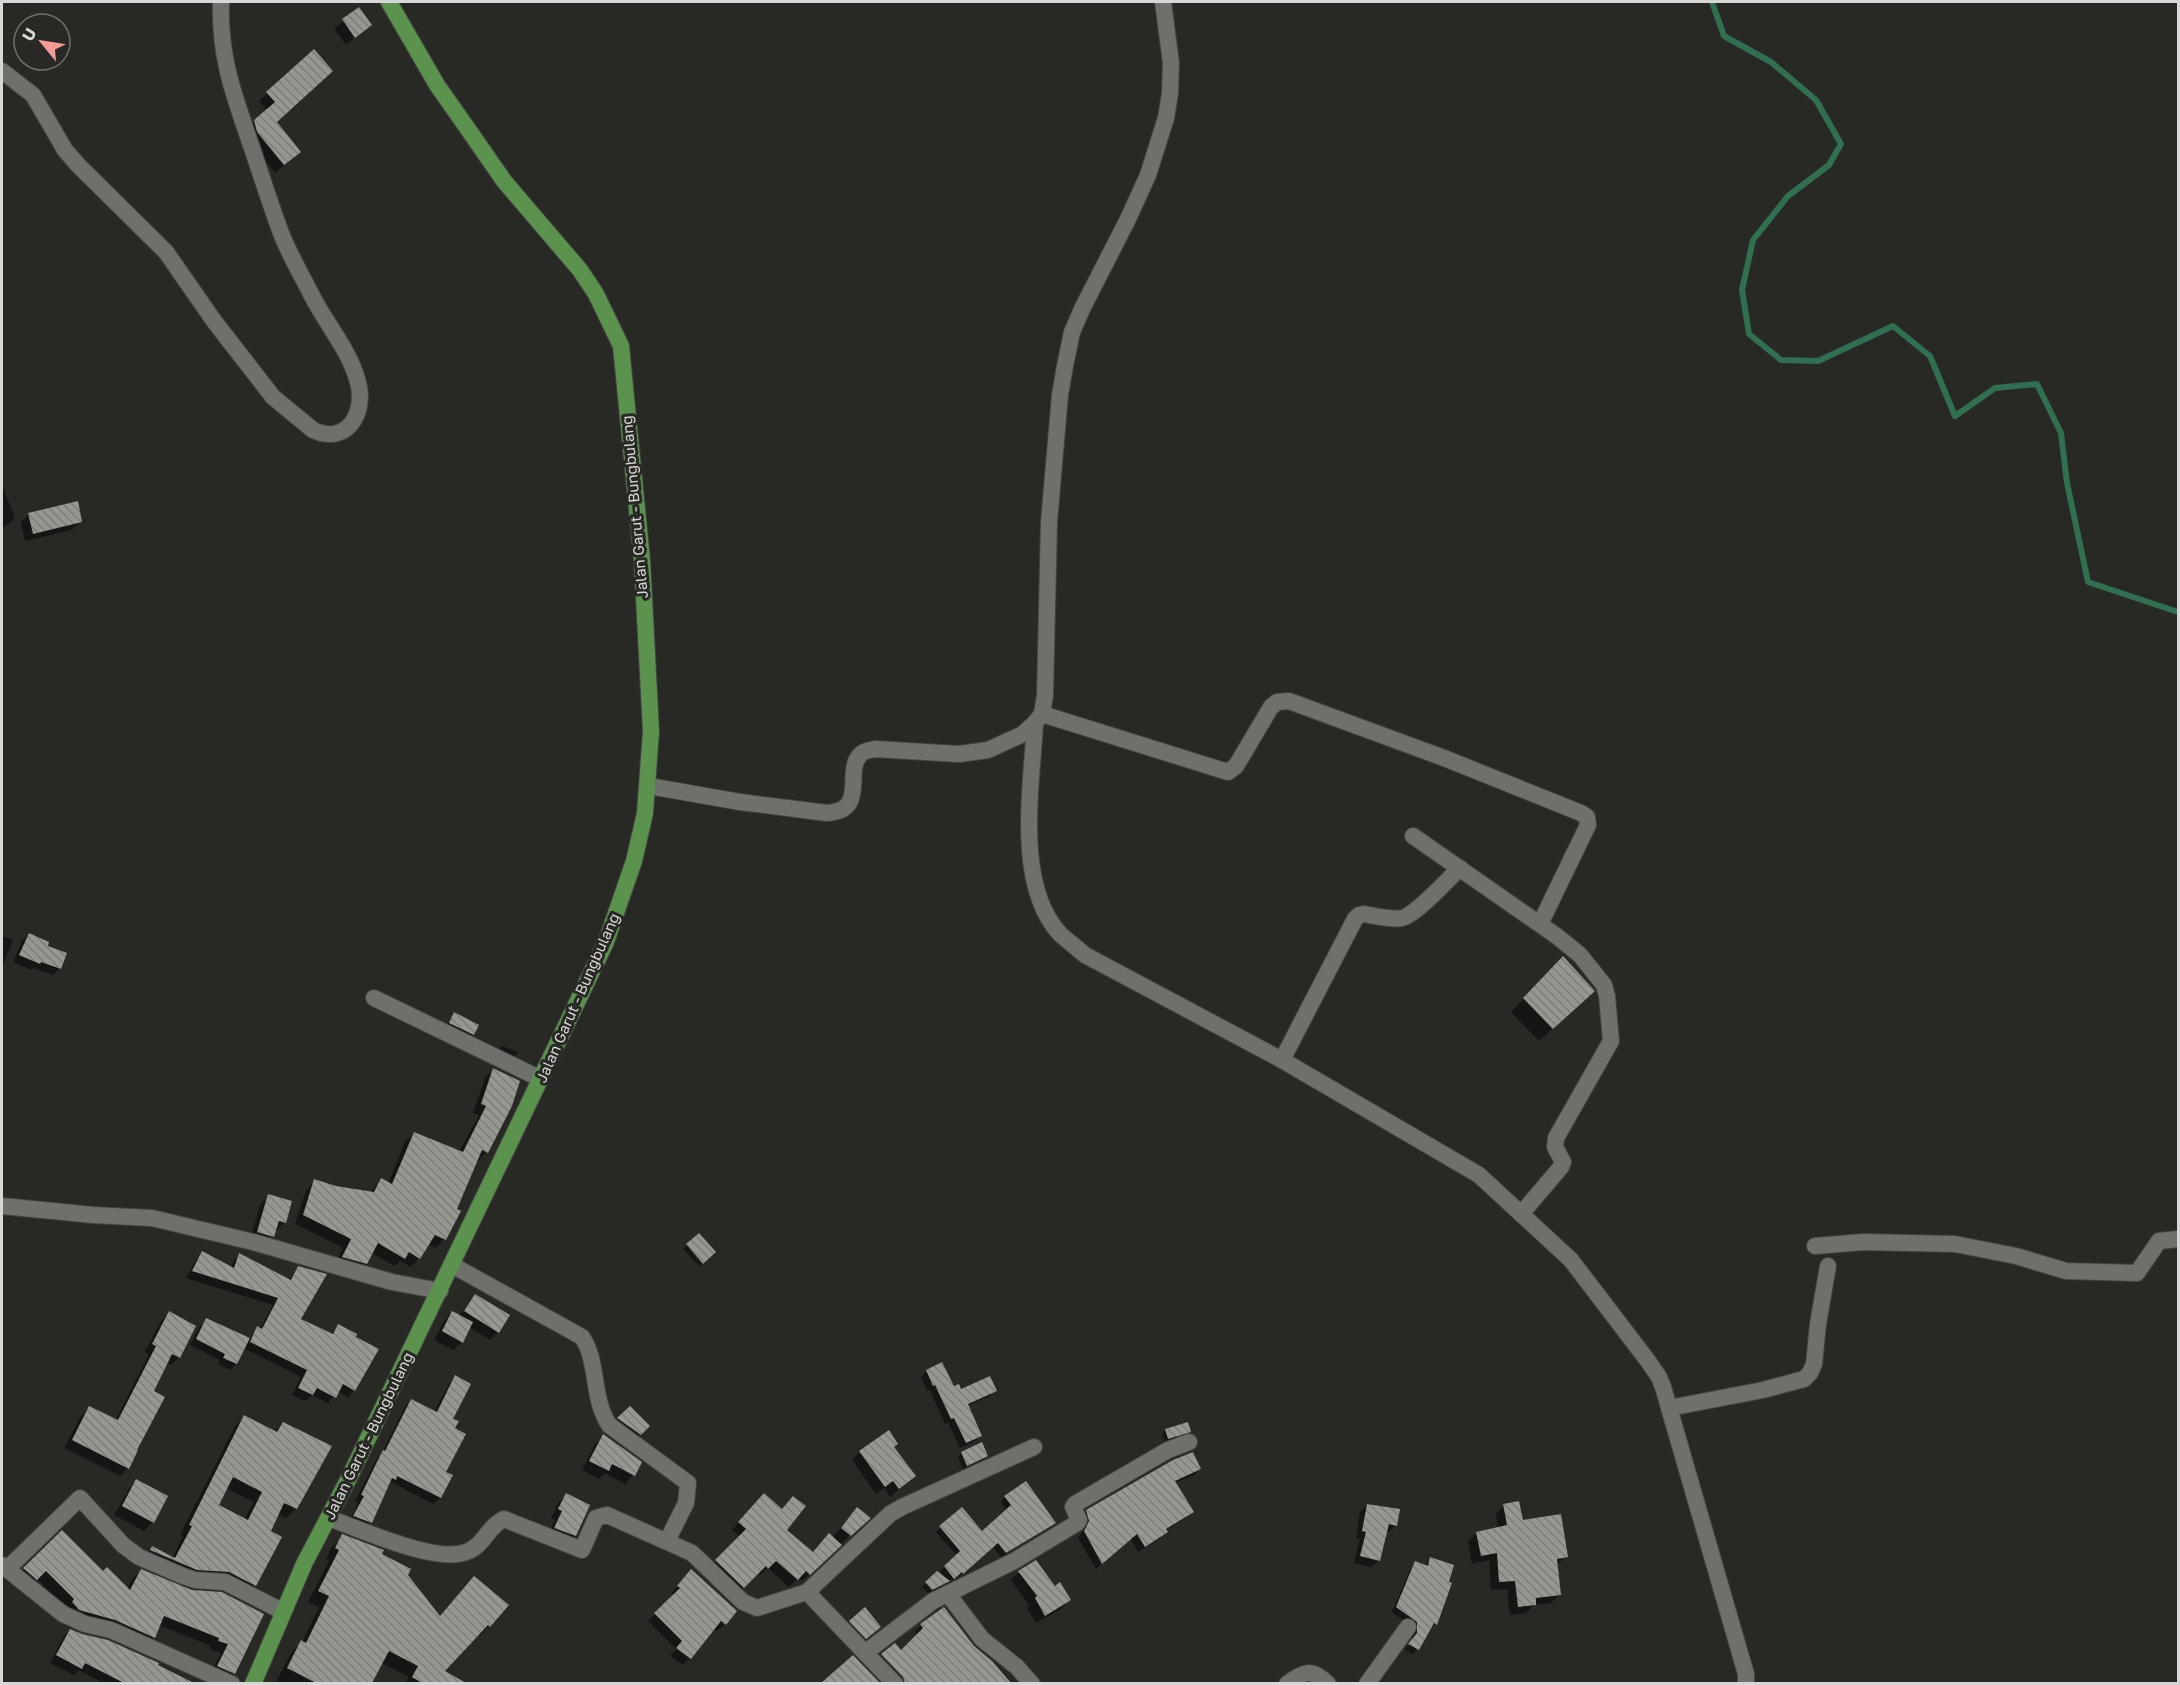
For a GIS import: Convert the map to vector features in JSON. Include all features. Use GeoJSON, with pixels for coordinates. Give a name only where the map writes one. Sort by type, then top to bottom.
{"type":"FeatureCollection","features":[{"type":"Feature","properties":{"kind":"main road","name":"Jalan Garut - Bungbulang"},"geometry":{"type":"LineString","coordinates":[[253,1683],[282,1611],[440,1290],[614,922],[637,846],[649,786],[651,731],[642,571],[621,346],[596,294],[580,270],[504,181],[476,142],[437,86],[389,2]]}},
{"type":"Feature","properties":{"kind":"street"},"geometry":{"type":"LineString","coordinates":[[2,71],[33,95],[65,150],[166,252],[214,321],[273,397],[314,430],[321,434],[333,435],[349,427],[359,412],[358,384],[345,349],[312,297],[281,235],[227,74],[220,29],[221,2]]}},
{"type":"Feature","properties":{"kind":"street"},"geometry":{"type":"LineString","coordinates":[[1163,2],[1171,63],[1166,118],[1140,192],[1072,332],[1063,375],[1049,522],[1045,695],[1039,719],[1029,849],[1037,892],[1059,933],[1085,955],[1282,1060],[1479,1175],[1570,1260],[1659,1377],[1746,1674],[1746,1683]]}},
{"type":"Feature","properties":{"kind":"street"},"geometry":{"type":"LineString","coordinates":[[1039,719],[1228,772],[1236,766],[1271,707],[1277,702],[1289,701],[1444,758],[1581,813],[1587,817],[1587,825],[1540,924]]}},
{"type":"Feature","properties":{"kind":"street"},"geometry":{"type":"LineString","coordinates":[[649,786],[740,802],[839,813],[846,808],[851,799],[857,761],[861,754],[868,750],[874,748],[975,753],[988,750],[1023,734],[1039,719]]}},
{"type":"Feature","properties":{"kind":"street"},"geometry":{"type":"LineString","coordinates":[[1413,836],[1540,924],[1580,955],[1604,985],[1611,1041],[1556,1138],[1555,1147],[1563,1162],[1561,1167],[1521,1214]]}},
{"type":"Feature","properties":{"kind":"street"},"geometry":{"type":"LineString","coordinates":[[1282,1060],[1359,915],[1406,917],[1460,868]]}},
{"type":"Feature","properties":{"kind":"street"},"geometry":{"type":"LineString","coordinates":[[374,998],[541,1079]]}},
{"type":"Feature","properties":{"kind":"street"},"geometry":{"type":"LineString","coordinates":[[2,1206],[152,1218],[243,1239],[392,1282],[440,1290]]}},
{"type":"Feature","properties":{"kind":"street"},"geometry":{"type":"LineString","coordinates":[[1815,1246],[1863,1242],[1955,1244],[2016,1256],[2066,1270],[2137,1273],[2159,1241],[2178,1239]]}},
{"type":"Feature","properties":{"kind":"street"},"geometry":{"type":"LineString","coordinates":[[452,1265],[582,1337],[588,1345],[596,1397],[609,1425],[688,1483],[686,1503],[667,1540]]}},
{"type":"Feature","properties":{"kind":"street"},"geometry":{"type":"LineString","coordinates":[[1669,1408],[1763,1390],[1804,1379],[1814,1364],[1828,1266]]}},
{"type":"Feature","properties":{"kind":"street"},"geometry":{"type":"LineString","coordinates":[[866,1652],[933,1601],[1014,1562],[1077,1523],[1073,1508],[1075,1504],[1168,1450],[1189,1442]]}},
{"type":"Feature","properties":{"kind":"street"},"geometry":{"type":"LineString","coordinates":[[328,1518],[404,1545],[438,1554],[452,1555],[478,1546],[497,1522],[504,1519],[582,1550],[596,1518],[604,1514],[667,1540],[697,1556],[743,1602],[758,1608],[807,1592],[878,1523],[902,1507],[1034,1448]]}},
{"type":"Feature","properties":{"kind":"street"},"geometry":{"type":"LineString","coordinates":[[232,1683],[111,1630],[85,1624],[63,1614],[4,1569],[80,1498],[123,1545],[139,1557],[195,1580],[225,1582],[282,1611]]}},
{"type":"Feature","properties":{"kind":"street"},"geometry":{"type":"LineString","coordinates":[[807,1592],[896,1683]]}},
{"type":"Feature","properties":{"kind":"street"},"geometry":{"type":"LineString","coordinates":[[948,1594],[982,1639],[1017,1667],[1032,1683]]}},
{"type":"Feature","properties":{"kind":"street"},"geometry":{"type":"LineString","coordinates":[[1367,1683],[1408,1627]]}},
{"type":"Feature","properties":{"kind":"street"},"geometry":{"type":"LineString","coordinates":[[1287,1683],[1311,1672],[1318,1674],[1328,1683]]}},
{"type":"Feature","properties":{"kind":"building"},"geometry":{"type":"Polygon","coordinates":[[[359,7],[372,25],[355,38],[342,19],[359,7]]]}},
{"type":"Feature","properties":{"kind":"building"},"geometry":{"type":"Polygon","coordinates":[[[314,49],[333,71],[277,122],[301,152],[284,165],[257,132],[254,120],[275,102],[266,92],[314,49]]]}},
{"type":"Feature","properties":{"kind":"building"},"geometry":{"type":"Polygon","coordinates":[[[78,501],[82,522],[33,534],[28,513],[78,501]]]}},
{"type":"Feature","properties":{"kind":"building"},"geometry":{"type":"Polygon","coordinates":[[[29,933],[49,942],[48,946],[67,953],[61,969],[41,962],[40,964],[19,955],[29,933]]]}},
{"type":"Feature","properties":{"kind":"building"},"geometry":{"type":"Polygon","coordinates":[[[1563,956],[1595,991],[1553,1029],[1523,998],[1563,956]]]}},
{"type":"Feature","properties":{"kind":"building"},"geometry":{"type":"Polygon","coordinates":[[[454,1012],[479,1025],[474,1035],[449,1023],[454,1012]]]}},
{"type":"Feature","properties":{"kind":"building"},"geometry":{"type":"Polygon","coordinates":[[[493,1068],[520,1081],[512,1106],[488,1153],[482,1150],[457,1209],[461,1211],[446,1240],[435,1235],[420,1259],[409,1252],[405,1259],[378,1243],[367,1264],[342,1257],[351,1239],[303,1215],[314,1179],[336,1186],[374,1192],[381,1178],[392,1184],[414,1132],[463,1152],[486,1106],[481,1104],[493,1068]]]}},
{"type":"Feature","properties":{"kind":"building"},"geometry":{"type":"Polygon","coordinates":[[[268,1194],[292,1201],[286,1223],[279,1221],[274,1237],[257,1232],[268,1194]]]}},
{"type":"Feature","properties":{"kind":"building"},"geometry":{"type":"Polygon","coordinates":[[[699,1233],[716,1252],[703,1264],[686,1244],[699,1233]]]}},
{"type":"Feature","properties":{"kind":"building"},"geometry":{"type":"Polygon","coordinates":[[[202,1251],[234,1268],[239,1253],[291,1280],[298,1266],[327,1274],[301,1319],[333,1334],[338,1324],[379,1349],[355,1391],[343,1384],[336,1398],[317,1388],[313,1395],[298,1388],[307,1370],[250,1342],[257,1326],[262,1329],[278,1298],[192,1271],[202,1251]]]}},
{"type":"Feature","properties":{"kind":"building"},"geometry":{"type":"Polygon","coordinates":[[[475,1294],[510,1315],[499,1333],[464,1311],[475,1294]]]}},
{"type":"Feature","properties":{"kind":"building"},"geometry":{"type":"Polygon","coordinates":[[[169,1311],[196,1326],[180,1358],[172,1354],[154,1391],[165,1397],[129,1469],[72,1440],[89,1406],[118,1420],[156,1346],[152,1344],[169,1311]]]}},
{"type":"Feature","properties":{"kind":"building"},"geometry":{"type":"Polygon","coordinates":[[[452,1311],[473,1322],[463,1343],[442,1331],[452,1311]]]}},
{"type":"Feature","properties":{"kind":"building"},"geometry":{"type":"Polygon","coordinates":[[[206,1318],[250,1338],[237,1364],[223,1358],[225,1354],[196,1339],[206,1318]]]}},
{"type":"Feature","properties":{"kind":"building"},"geometry":{"type":"Polygon","coordinates":[[[942,1362],[954,1386],[959,1384],[961,1389],[990,1376],[997,1391],[968,1404],[982,1436],[966,1443],[926,1370],[942,1362]]]}},
{"type":"Feature","properties":{"kind":"building"},"geometry":{"type":"Polygon","coordinates":[[[455,1375],[471,1384],[453,1419],[459,1421],[455,1428],[466,1434],[446,1472],[453,1475],[441,1498],[397,1476],[396,1480],[392,1478],[372,1523],[353,1516],[364,1496],[361,1495],[374,1468],[411,1399],[437,1412],[455,1375]]]}},
{"type":"Feature","properties":{"kind":"building"},"geometry":{"type":"Polygon","coordinates":[[[630,1406],[650,1426],[641,1435],[617,1418],[630,1406]]]}},
{"type":"Feature","properties":{"kind":"building"},"geometry":{"type":"Polygon","coordinates":[[[244,1415],[277,1432],[283,1422],[332,1446],[297,1509],[284,1503],[271,1531],[282,1537],[256,1586],[229,1572],[197,1570],[150,1550],[152,1546],[175,1558],[192,1526],[189,1525],[244,1415]],[[233,1477],[219,1505],[248,1520],[262,1492],[233,1477]]]}},
{"type":"Feature","properties":{"kind":"building"},"geometry":{"type":"Polygon","coordinates":[[[1188,1422],[1191,1432],[1168,1439],[1165,1429],[1188,1422]]]}},
{"type":"Feature","properties":{"kind":"building"},"geometry":{"type":"Polygon","coordinates":[[[889,1430],[898,1444],[894,1447],[916,1476],[899,1489],[893,1481],[885,1487],[859,1451],[889,1430]]]}},
{"type":"Feature","properties":{"kind":"building"},"geometry":{"type":"Polygon","coordinates":[[[603,1434],[642,1462],[635,1476],[612,1464],[609,1471],[589,1461],[603,1434]]]}},
{"type":"Feature","properties":{"kind":"building"},"geometry":{"type":"Polygon","coordinates":[[[982,1442],[988,1456],[967,1466],[961,1452],[982,1442]]]}},
{"type":"Feature","properties":{"kind":"building"},"geometry":{"type":"Polygon","coordinates":[[[1193,1452],[1201,1469],[1175,1481],[1194,1512],[1166,1529],[1168,1532],[1145,1547],[1137,1534],[1102,1564],[1084,1531],[1089,1521],[1086,1510],[1173,1460],[1193,1452]]]}},
{"type":"Feature","properties":{"kind":"building"},"geometry":{"type":"Polygon","coordinates":[[[136,1479],[168,1496],[154,1523],[122,1506],[136,1479]]]}},
{"type":"Feature","properties":{"kind":"building"},"geometry":{"type":"Polygon","coordinates":[[[1026,1481],[1056,1523],[1006,1553],[998,1543],[963,1574],[962,1572],[954,1579],[944,1566],[960,1551],[939,1526],[962,1507],[982,1531],[1011,1505],[1004,1496],[1026,1481]]]}},
{"type":"Feature","properties":{"kind":"building"},"geometry":{"type":"Polygon","coordinates":[[[566,1493],[590,1505],[576,1536],[554,1528],[562,1511],[558,1509],[566,1493]]]}},
{"type":"Feature","properties":{"kind":"building"},"geometry":{"type":"Polygon","coordinates":[[[764,1493],[782,1509],[793,1496],[806,1506],[787,1530],[813,1552],[829,1533],[842,1545],[810,1575],[806,1571],[798,1580],[776,1561],[768,1569],[766,1566],[744,1588],[715,1560],[746,1529],[738,1522],[764,1493]]]}},
{"type":"Feature","properties":{"kind":"building"},"geometry":{"type":"Polygon","coordinates":[[[1519,1501],[1523,1520],[1561,1514],[1568,1557],[1557,1559],[1561,1595],[1536,1598],[1536,1605],[1518,1607],[1515,1581],[1499,1582],[1497,1553],[1481,1556],[1476,1532],[1507,1525],[1503,1504],[1519,1501]]]}},
{"type":"Feature","properties":{"kind":"building"},"geometry":{"type":"Polygon","coordinates":[[[1367,1504],[1400,1509],[1397,1526],[1389,1524],[1380,1561],[1360,1556],[1366,1532],[1362,1531],[1367,1504]]]}},
{"type":"Feature","properties":{"kind":"building"},"geometry":{"type":"Polygon","coordinates":[[[857,1507],[871,1518],[851,1536],[841,1528],[857,1507]]]}},
{"type":"Feature","properties":{"kind":"building"},"geometry":{"type":"Polygon","coordinates":[[[62,1530],[103,1571],[107,1567],[130,1590],[141,1569],[192,1590],[222,1592],[264,1614],[235,1674],[217,1666],[228,1644],[218,1641],[219,1638],[164,1616],[155,1638],[115,1620],[79,1610],[72,1602],[74,1599],[46,1571],[37,1580],[23,1568],[62,1530]]]}},
{"type":"Feature","properties":{"kind":"building"},"geometry":{"type":"Polygon","coordinates":[[[342,1534],[384,1550],[382,1554],[411,1569],[408,1575],[440,1616],[474,1576],[509,1605],[445,1671],[466,1683],[422,1683],[412,1677],[418,1666],[389,1651],[372,1683],[316,1683],[287,1668],[301,1640],[306,1643],[329,1596],[318,1591],[339,1550],[335,1548],[342,1534]]]}},
{"type":"Feature","properties":{"kind":"building"},"geometry":{"type":"Polygon","coordinates":[[[1430,1557],[1454,1565],[1449,1582],[1452,1583],[1437,1625],[1434,1623],[1419,1650],[1408,1644],[1417,1633],[1417,1622],[1396,1607],[1415,1561],[1428,1566],[1430,1557]]]}},
{"type":"Feature","properties":{"kind":"building"},"geometry":{"type":"Polygon","coordinates":[[[1036,1560],[1055,1586],[1060,1582],[1071,1600],[1045,1616],[1035,1598],[1037,1596],[1018,1571],[1036,1560]]]}},
{"type":"Feature","properties":{"kind":"building"},"geometry":{"type":"Polygon","coordinates":[[[691,1569],[737,1611],[726,1625],[721,1621],[691,1659],[676,1648],[682,1641],[654,1613],[680,1588],[677,1586],[691,1569]]]}},
{"type":"Feature","properties":{"kind":"building"},"geometry":{"type":"Polygon","coordinates":[[[937,1571],[950,1581],[932,1590],[925,1582],[937,1571]]]}},
{"type":"Feature","properties":{"kind":"building"},"geometry":{"type":"Polygon","coordinates":[[[865,1607],[881,1627],[866,1639],[849,1621],[865,1607]]]}},
{"type":"Feature","properties":{"kind":"building"},"geometry":{"type":"Polygon","coordinates":[[[944,1607],[974,1646],[992,1661],[1011,1683],[905,1683],[903,1677],[881,1654],[895,1643],[901,1650],[923,1628],[920,1624],[944,1607]]]}},
{"type":"Feature","properties":{"kind":"building"},"geometry":{"type":"Polygon","coordinates":[[[70,1629],[108,1640],[159,1663],[158,1665],[194,1683],[124,1683],[85,1663],[82,1669],[56,1655],[70,1629]]]}},
{"type":"Feature","properties":{"kind":"building"},"geometry":{"type":"Polygon","coordinates":[[[853,1655],[880,1683],[821,1683],[853,1655]]]}},
{"type":"Feature","properties":{"kind":"waterway"},"geometry":{"type":"LineString","coordinates":[[1712,2],[1724,36],[1771,62],[1816,100],[1841,144],[1829,165],[1788,196],[1753,240],[1742,290],[1749,334],[1781,360],[1818,361],[1893,326],[1930,356],[1955,416],[1995,388],[2037,384],[2061,433],[2067,483],[2088,582],[2178,612]]}}]}
